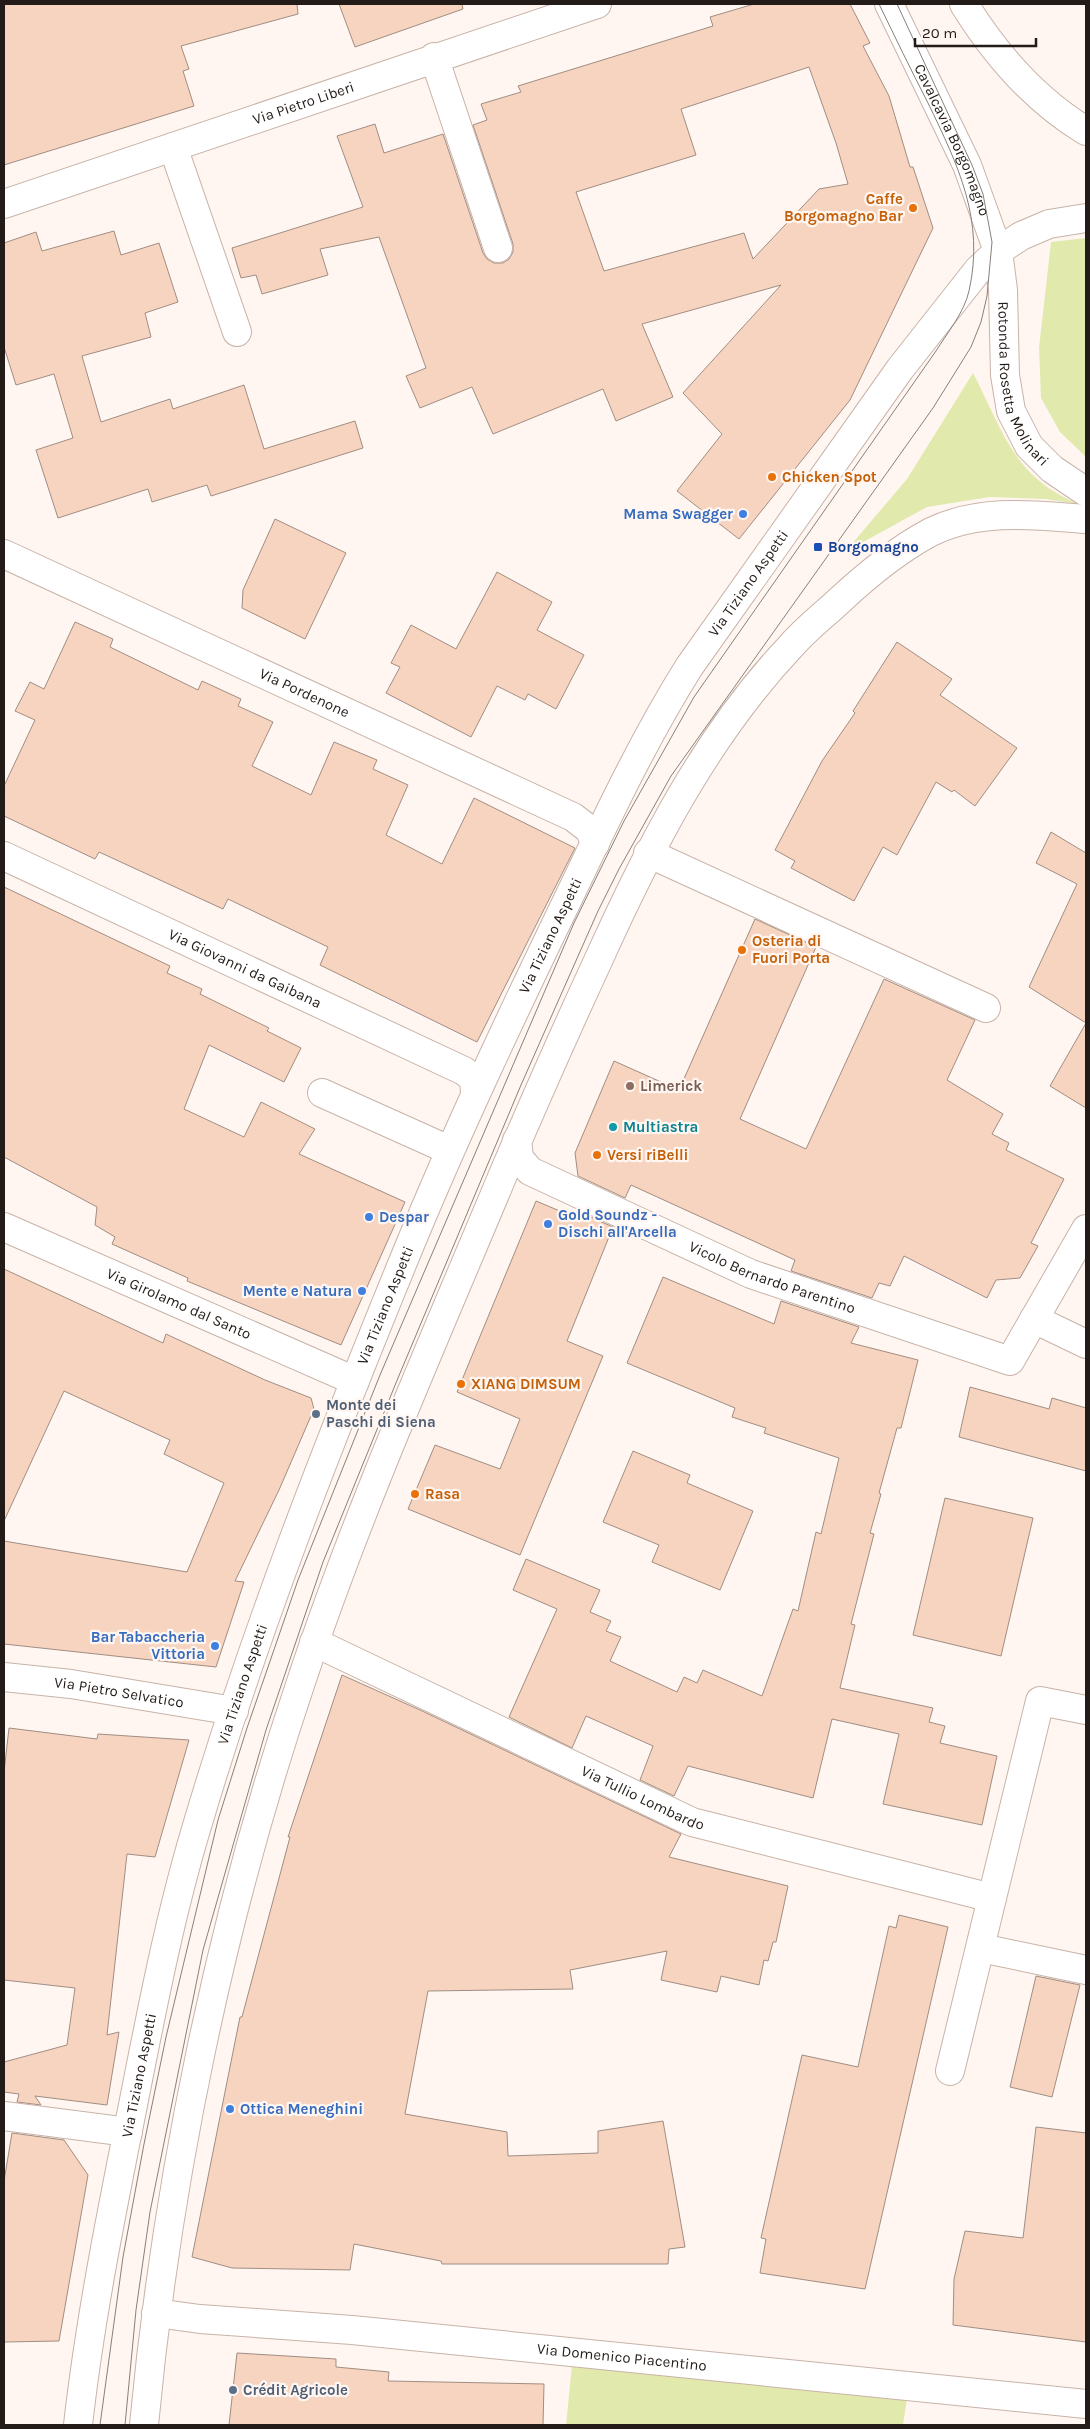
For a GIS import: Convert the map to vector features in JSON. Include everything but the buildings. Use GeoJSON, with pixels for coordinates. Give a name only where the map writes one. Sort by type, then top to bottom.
{"type":"FeatureCollection","features":[{"type":"Feature","properties":{"kind":"street","name":"Cavalcavia Borgomagno"},"geometry":{"type":"LineString","coordinates":[[889,4],[967,165],[998,251]]}},
{"type":"Feature","properties":{"kind":"street"},"geometry":{"type":"LineString","coordinates":[[964,4],[1010,66],[1032,90],[1086,131]]}},
{"type":"Feature","properties":{"kind":"street","name":"Via Pietro Liberi"},"geometry":{"type":"LineString","coordinates":[[4,204],[586,6]]}},
{"type":"Feature","properties":{"kind":"street"},"geometry":{"type":"LineString","coordinates":[[434,57],[498,248]]}},
{"type":"Feature","properties":{"kind":"street"},"geometry":{"type":"LineString","coordinates":[[173,147],[237,332]]}},
{"type":"Feature","properties":{"kind":"street","name":"Via Tiziano Aspetti"},"geometry":{"type":"LineString","coordinates":[[78,2425],[87,2347],[170,1920],[197,1825],[271,1601],[354,1381],[449,1150],[475,1092],[632,767],[689,667],[900,369],[970,279],[998,251],[1021,236],[1049,224],[1086,218]]}},
{"type":"Feature","properties":{"kind":"street","name":"Rotonda Rosetta Molinari"},"geometry":{"type":"LineString","coordinates":[[998,251],[1003,290],[1005,375],[1011,411],[1029,446],[1052,469],[1086,492]]}},
{"type":"Feature","properties":{"kind":"street"},"geometry":{"type":"LineString","coordinates":[[144,2425],[156,2314],[186,2131],[235,1907],[284,1734],[314,1642],[409,1397],[518,1140],[648,853],[700,766],[755,688],[792,644],[872,571],[908,545],[958,520],[1016,514],[1086,519]]}},
{"type":"Feature","properties":{"kind":"street","name":"Via Pordenone"},"geometry":{"type":"LineString","coordinates":[[4,554],[574,817],[590,830],[595,844]]}},
{"type":"Feature","properties":{"kind":"street"},"geometry":{"type":"LineString","coordinates":[[648,853],[986,1008]]}},
{"type":"Feature","properties":{"kind":"street","name":"Via Giovanni da Gaibana"},"geometry":{"type":"LineString","coordinates":[[4,856],[464,1071],[474,1079],[475,1092]]}},
{"type":"Feature","properties":{"kind":"street"},"geometry":{"type":"LineString","coordinates":[[322,1094],[449,1150]]}},
{"type":"Feature","properties":{"kind":"street","name":"Vicolo Bernardo Parentino"},"geometry":{"type":"LineString","coordinates":[[518,1140],[519,1158],[530,1172],[751,1274],[1010,1361],[1086,1229]]}},
{"type":"Feature","properties":{"kind":"street","name":"Via Girolamo dal Santo"},"geometry":{"type":"LineString","coordinates":[[4,1227],[354,1381]]}},
{"type":"Feature","properties":{"kind":"street"},"geometry":{"type":"LineString","coordinates":[[1034,1320],[1086,1344]]}},
{"type":"Feature","properties":{"kind":"street","name":"Via Tullio Lombardo"},"geometry":{"type":"LineString","coordinates":[[314,1642],[692,1822],[992,1898]]}},
{"type":"Feature","properties":{"kind":"street","name":"Via Pietro Selvatico"},"geometry":{"type":"LineString","coordinates":[[4,1678],[71,1684],[234,1711]]}},
{"type":"Feature","properties":{"kind":"street"},"geometry":{"type":"LineString","coordinates":[[950,2071],[1040,1701],[1086,1710]]}},
{"type":"Feature","properties":{"kind":"street"},"geometry":{"type":"LineString","coordinates":[[981,1948],[1086,1970]]}},
{"type":"Feature","properties":{"kind":"street"},"geometry":{"type":"LineString","coordinates":[[4,2116],[128,2132]]}},
{"type":"Feature","properties":{"kind":"street","name":"Via Domenico Piacentino"},"geometry":{"type":"LineString","coordinates":[[156,2314],[352,2330],[1086,2404]]}},
{"type":"Feature","properties":{"kind":"green space"},"geometry":{"type":"Polygon","coordinates":[[[1086,238],[1086,457],[1060,432],[1041,398],[1039,348],[1051,242],[1086,238]]]}},
{"type":"Feature","properties":{"kind":"green space"},"geometry":{"type":"Polygon","coordinates":[[[973,373],[1002,433],[1024,466],[1039,481],[1079,504],[1045,499],[990,497],[927,507],[845,552],[907,479],[973,373]]]}},
{"type":"Feature","properties":{"kind":"green space"},"geometry":{"type":"Polygon","coordinates":[[[573,2355],[907,2399],[903,2425],[566,2425],[573,2355]]]}},
{"type":"Feature","properties":{"kind":"tram line"},"geometry":{"type":"LineString","coordinates":[[100,2425],[123,2257],[144,2144],[166,2037],[218,1820],[247,1728],[298,1580],[380,1375],[574,923],[624,821],[694,697],[936,351],[967,299],[973,265],[974,240],[966,194],[939,126],[879,4]]}},
{"type":"Feature","properties":{"kind":"tram line"},"geometry":{"type":"LineString","coordinates":[[125,2425],[136,2310],[150,2212],[203,1950],[266,1730],[323,1562],[521,1085],[598,911],[619,869],[671,776],[933,408],[971,347],[981,322],[987,296],[992,242],[983,194],[972,165],[897,4]]}},
{"type":"Feature","properties":{"kind":"place","name":"Caffe Borgomagno Bar"},"geometry":{"type":"Point","coordinates":[913,208]}},
{"type":"Feature","properties":{"kind":"place","name":"Chicken Spot"},"geometry":{"type":"Point","coordinates":[772,477]}},
{"type":"Feature","properties":{"kind":"place","name":"Mama Swagger"},"geometry":{"type":"Point","coordinates":[743,514]}},
{"type":"Feature","properties":{"kind":"place","name":"Borgomagno"},"geometry":{"type":"Point","coordinates":[818,547]}},
{"type":"Feature","properties":{"kind":"place","name":"Osteria di Fuori Porta"},"geometry":{"type":"Point","coordinates":[742,950]}},
{"type":"Feature","properties":{"kind":"place","name":"Limerick"},"geometry":{"type":"Point","coordinates":[630,1086]}},
{"type":"Feature","properties":{"kind":"place","name":"Multiastra"},"geometry":{"type":"Point","coordinates":[613,1127]}},
{"type":"Feature","properties":{"kind":"place","name":"Versi riBelli"},"geometry":{"type":"Point","coordinates":[597,1155]}},
{"type":"Feature","properties":{"kind":"place","name":"Despar"},"geometry":{"type":"Point","coordinates":[369,1217]}},
{"type":"Feature","properties":{"kind":"place","name":"Gold Soundz - Dischi all'Arcella"},"geometry":{"type":"Point","coordinates":[548,1224]}},
{"type":"Feature","properties":{"kind":"place","name":"Mente e Natura"},"geometry":{"type":"Point","coordinates":[362,1291]}},
{"type":"Feature","properties":{"kind":"place","name":"XIANG DIMSUM"},"geometry":{"type":"Point","coordinates":[461,1384]}},
{"type":"Feature","properties":{"kind":"place","name":"Monte dei Paschi di Siena"},"geometry":{"type":"Point","coordinates":[316,1414]}},
{"type":"Feature","properties":{"kind":"place","name":"Rasa"},"geometry":{"type":"Point","coordinates":[415,1494]}},
{"type":"Feature","properties":{"kind":"place","name":"Bar Tabaccheria Vittoria"},"geometry":{"type":"Point","coordinates":[215,1646]}},
{"type":"Feature","properties":{"kind":"place","name":"Ottica Meneghini"},"geometry":{"type":"Point","coordinates":[230,2109]}},
{"type":"Feature","properties":{"kind":"place","name":"Crédit Agricole"},"geometry":{"type":"Point","coordinates":[233,2390]}}]}
